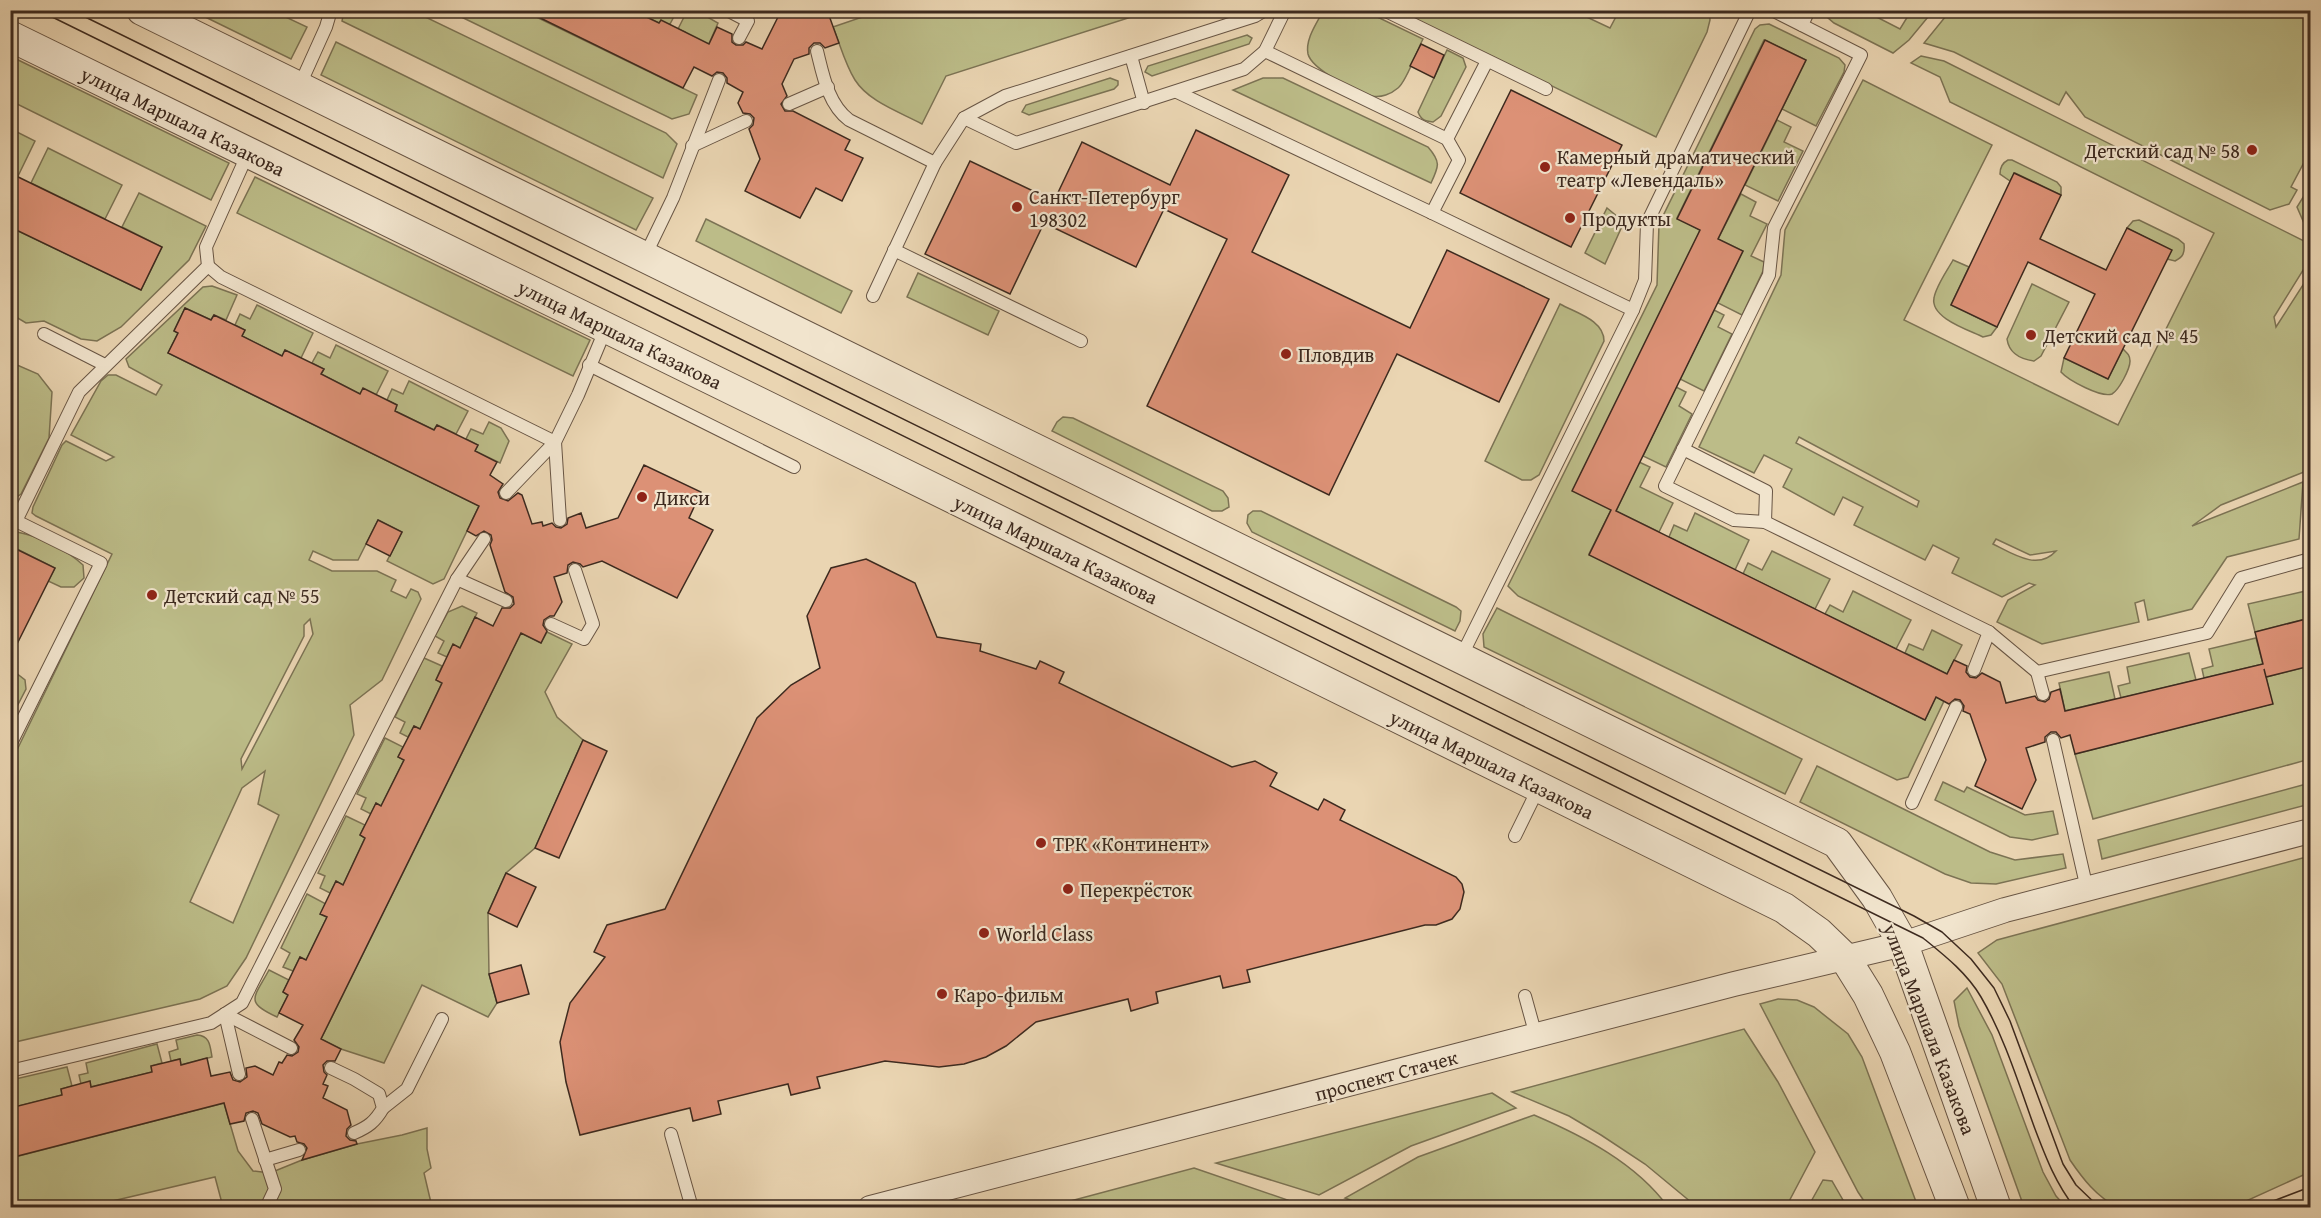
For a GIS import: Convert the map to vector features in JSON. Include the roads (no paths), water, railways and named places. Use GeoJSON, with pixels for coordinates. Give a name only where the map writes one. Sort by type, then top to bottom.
{"type":"FeatureCollection","features":[{"type":"Feature","properties":{"kind":"street","name":"улица Маршала Казакова"},"geometry":{"type":"LineString","coordinates":[[142,10],[1837,843],[1878,898],[1903,944],[1996,1208]]}},
{"type":"Feature","properties":{"kind":"street","name":"улица Маршала Казакова"},"geometry":{"type":"LineString","coordinates":[[10,36],[1784,908],[1819,933],[1845,958],[1868,995],[1895,1052],[1955,1208]]}},
{"type":"Feature","properties":{"kind":"street","name":"проспект Стачек"},"geometry":{"type":"LineString","coordinates":[[870,1208],[1903,944],[2005,910],[2310,831]]}},
{"type":"Feature","properties":{"kind":"lane"},"geometry":{"type":"LineString","coordinates":[[298,87],[326,27],[331,10]]}},
{"type":"Feature","properties":{"kind":"lane"},"geometry":{"type":"LineString","coordinates":[[727,10],[752,16],[740,38]]}},
{"type":"Feature","properties":{"kind":"lane"},"geometry":{"type":"LineString","coordinates":[[873,296],[935,163],[964,118],[1005,96],[1255,16],[1265,10]]}},
{"type":"Feature","properties":{"kind":"lane"},"geometry":{"type":"LineString","coordinates":[[964,118],[1016,143],[1177,92],[1244,69],[1257,60],[1265,51],[1285,10]]}},
{"type":"Feature","properties":{"kind":"lane"},"geometry":{"type":"LineString","coordinates":[[1384,10],[1546,89]]}},
{"type":"Feature","properties":{"kind":"lane"},"geometry":{"type":"LineString","coordinates":[[1461,658],[1633,310],[1645,280],[1647,224],[1750,10]]}},
{"type":"Feature","properties":{"kind":"lane"},"geometry":{"type":"LineString","coordinates":[[1772,10],[1861,55],[1774,228],[1770,275],[1665,486],[1734,520],[1765,522],[1989,632],[2037,672],[2043,694]]}},
{"type":"Feature","properties":{"kind":"lane"},"geometry":{"type":"LineString","coordinates":[[1802,25],[1809,10]]}},
{"type":"Feature","properties":{"kind":"lane"},"geometry":{"type":"LineString","coordinates":[[817,51],[828,87],[839,112],[849,120],[935,163]]}},
{"type":"Feature","properties":{"kind":"lane"},"geometry":{"type":"LineString","coordinates":[[1265,51],[1447,139],[1459,160],[1432,213]]}},
{"type":"Feature","properties":{"kind":"lane"},"geometry":{"type":"LineString","coordinates":[[1131,56],[1144,103]]}},
{"type":"Feature","properties":{"kind":"lane"},"geometry":{"type":"LineString","coordinates":[[1447,139],[1487,61]]}},
{"type":"Feature","properties":{"kind":"lane"},"geometry":{"type":"LineString","coordinates":[[644,257],[673,198],[719,80]]}},
{"type":"Feature","properties":{"kind":"lane"},"geometry":{"type":"LineString","coordinates":[[789,104],[828,87]]}},
{"type":"Feature","properties":{"kind":"lane"},"geometry":{"type":"LineString","coordinates":[[1177,92],[1633,310]]}},
{"type":"Feature","properties":{"kind":"lane"},"geometry":{"type":"LineString","coordinates":[[692,146],[746,121]]}},
{"type":"Feature","properties":{"kind":"lane"},"geometry":{"type":"LineString","coordinates":[[249,153],[206,247],[208,266],[221,277],[555,442]]}},
{"type":"Feature","properties":{"kind":"lane"},"geometry":{"type":"LineString","coordinates":[[894,250],[1081,341]]}},
{"type":"Feature","properties":{"kind":"lane"},"geometry":{"type":"LineString","coordinates":[[10,745],[101,563],[12,520],[79,392],[208,266]]}},
{"type":"Feature","properties":{"kind":"lane"},"geometry":{"type":"LineString","coordinates":[[506,493],[555,442],[578,395],[606,328]]}},
{"type":"Feature","properties":{"kind":"lane"},"geometry":{"type":"LineString","coordinates":[[44,334],[105,365]]}},
{"type":"Feature","properties":{"kind":"lane"},"geometry":{"type":"LineString","coordinates":[[589,365],[794,467]]}},
{"type":"Feature","properties":{"kind":"lane"},"geometry":{"type":"LineString","coordinates":[[555,442],[560,520]]}},
{"type":"Feature","properties":{"kind":"lane"},"geometry":{"type":"LineString","coordinates":[[1683,449],[1766,491],[1765,522]]}},
{"type":"Feature","properties":{"kind":"lane"},"geometry":{"type":"LineString","coordinates":[[10,1071],[211,1023],[242,1003],[457,579],[484,539]]}},
{"type":"Feature","properties":{"kind":"lane"},"geometry":{"type":"LineString","coordinates":[[2037,672],[2207,633],[2241,578],[2310,560]]}},
{"type":"Feature","properties":{"kind":"lane"},"geometry":{"type":"LineString","coordinates":[[551,624],[584,639],[593,624],[575,570]]}},
{"type":"Feature","properties":{"kind":"lane"},"geometry":{"type":"LineString","coordinates":[[457,579],[506,601]]}},
{"type":"Feature","properties":{"kind":"lane"},"geometry":{"type":"LineString","coordinates":[[1974,670],[1989,632]]}},
{"type":"Feature","properties":{"kind":"lane"},"geometry":{"type":"LineString","coordinates":[[1912,803],[1956,707]]}},
{"type":"Feature","properties":{"kind":"lane"},"geometry":{"type":"LineString","coordinates":[[2053,740],[2087,889]]}},
{"type":"Feature","properties":{"kind":"lane"},"geometry":{"type":"LineString","coordinates":[[1515,836],[1539,787]]}},
{"type":"Feature","properties":{"kind":"lane"},"geometry":{"type":"LineString","coordinates":[[1524,996],[1536,1036]]}},
{"type":"Feature","properties":{"kind":"lane"},"geometry":{"type":"LineString","coordinates":[[225,1014],[291,1048]]}},
{"type":"Feature","properties":{"kind":"lane"},"geometry":{"type":"LineString","coordinates":[[225,1014],[239,1074]]}},
{"type":"Feature","properties":{"kind":"lane"},"geometry":{"type":"LineString","coordinates":[[354,1133],[366,1128],[376,1120],[383,1108],[407,1089],[442,1019]]}},
{"type":"Feature","properties":{"kind":"lane"},"geometry":{"type":"LineString","coordinates":[[331,1068],[379,1094],[383,1108]]}},
{"type":"Feature","properties":{"kind":"lane"},"geometry":{"type":"LineString","coordinates":[[252,1119],[275,1189],[266,1208]]}},
{"type":"Feature","properties":{"kind":"lane"},"geometry":{"type":"LineString","coordinates":[[670,1134],[692,1208]]}},
{"type":"Feature","properties":{"kind":"lane"},"geometry":{"type":"LineString","coordinates":[[265,1160],[299,1150]]}},
{"type":"Feature","properties":{"kind":"tram line"},"geometry":{"type":"LineString","coordinates":[[38,10],[1923,938],[1962,972],[1981,997],[2004,1045],[2047,1160],[2062,1190],[2075,1208]]}},
{"type":"Feature","properties":{"kind":"tram line"},"geometry":{"type":"LineString","coordinates":[[71,10],[1914,916],[1942,932],[1971,959],[1994,988],[2010,1021],[2063,1164],[2076,1185],[2100,1208]]}},
{"type":"Feature","properties":{"kind":"tram line"},"geometry":{"type":"LineString","coordinates":[[2255,1208],[2310,1187]]}},
{"type":"Feature","properties":{"kind":"tram line"},"geometry":{"type":"LineString","coordinates":[[2304,1208],[2310,1205]]}},
{"type":"Feature","properties":{"kind":"place","name":"Детский сад № 58"},"geometry":{"type":"Point","coordinates":[2252,150]}},
{"type":"Feature","properties":{"kind":"place","name":"Камерный драматический театр «Левендаль»"},"geometry":{"type":"Point","coordinates":[1545,167]}},
{"type":"Feature","properties":{"kind":"place","name":"Санкт-Петербург 198302"},"geometry":{"type":"Point","coordinates":[1017,207]}},
{"type":"Feature","properties":{"kind":"place","name":"Продукты"},"geometry":{"type":"Point","coordinates":[1570,218]}},
{"type":"Feature","properties":{"kind":"place","name":"Детский сад № 45"},"geometry":{"type":"Point","coordinates":[2031,335]}},
{"type":"Feature","properties":{"kind":"place","name":"Пловдив"},"geometry":{"type":"Point","coordinates":[1286,354]}},
{"type":"Feature","properties":{"kind":"place","name":"Дикси"},"geometry":{"type":"Point","coordinates":[642,497]}},
{"type":"Feature","properties":{"kind":"place","name":"Детский сад № 55"},"geometry":{"type":"Point","coordinates":[152,595]}},
{"type":"Feature","properties":{"kind":"place","name":"ТРК «Континент»"},"geometry":{"type":"Point","coordinates":[1041,843]}},
{"type":"Feature","properties":{"kind":"place","name":"Перекрёсток"},"geometry":{"type":"Point","coordinates":[1068,889]}},
{"type":"Feature","properties":{"kind":"place","name":"World Class"},"geometry":{"type":"Point","coordinates":[984,933]}},
{"type":"Feature","properties":{"kind":"place","name":"Каро-фильм"},"geometry":{"type":"Point","coordinates":[942,994]}}]}
